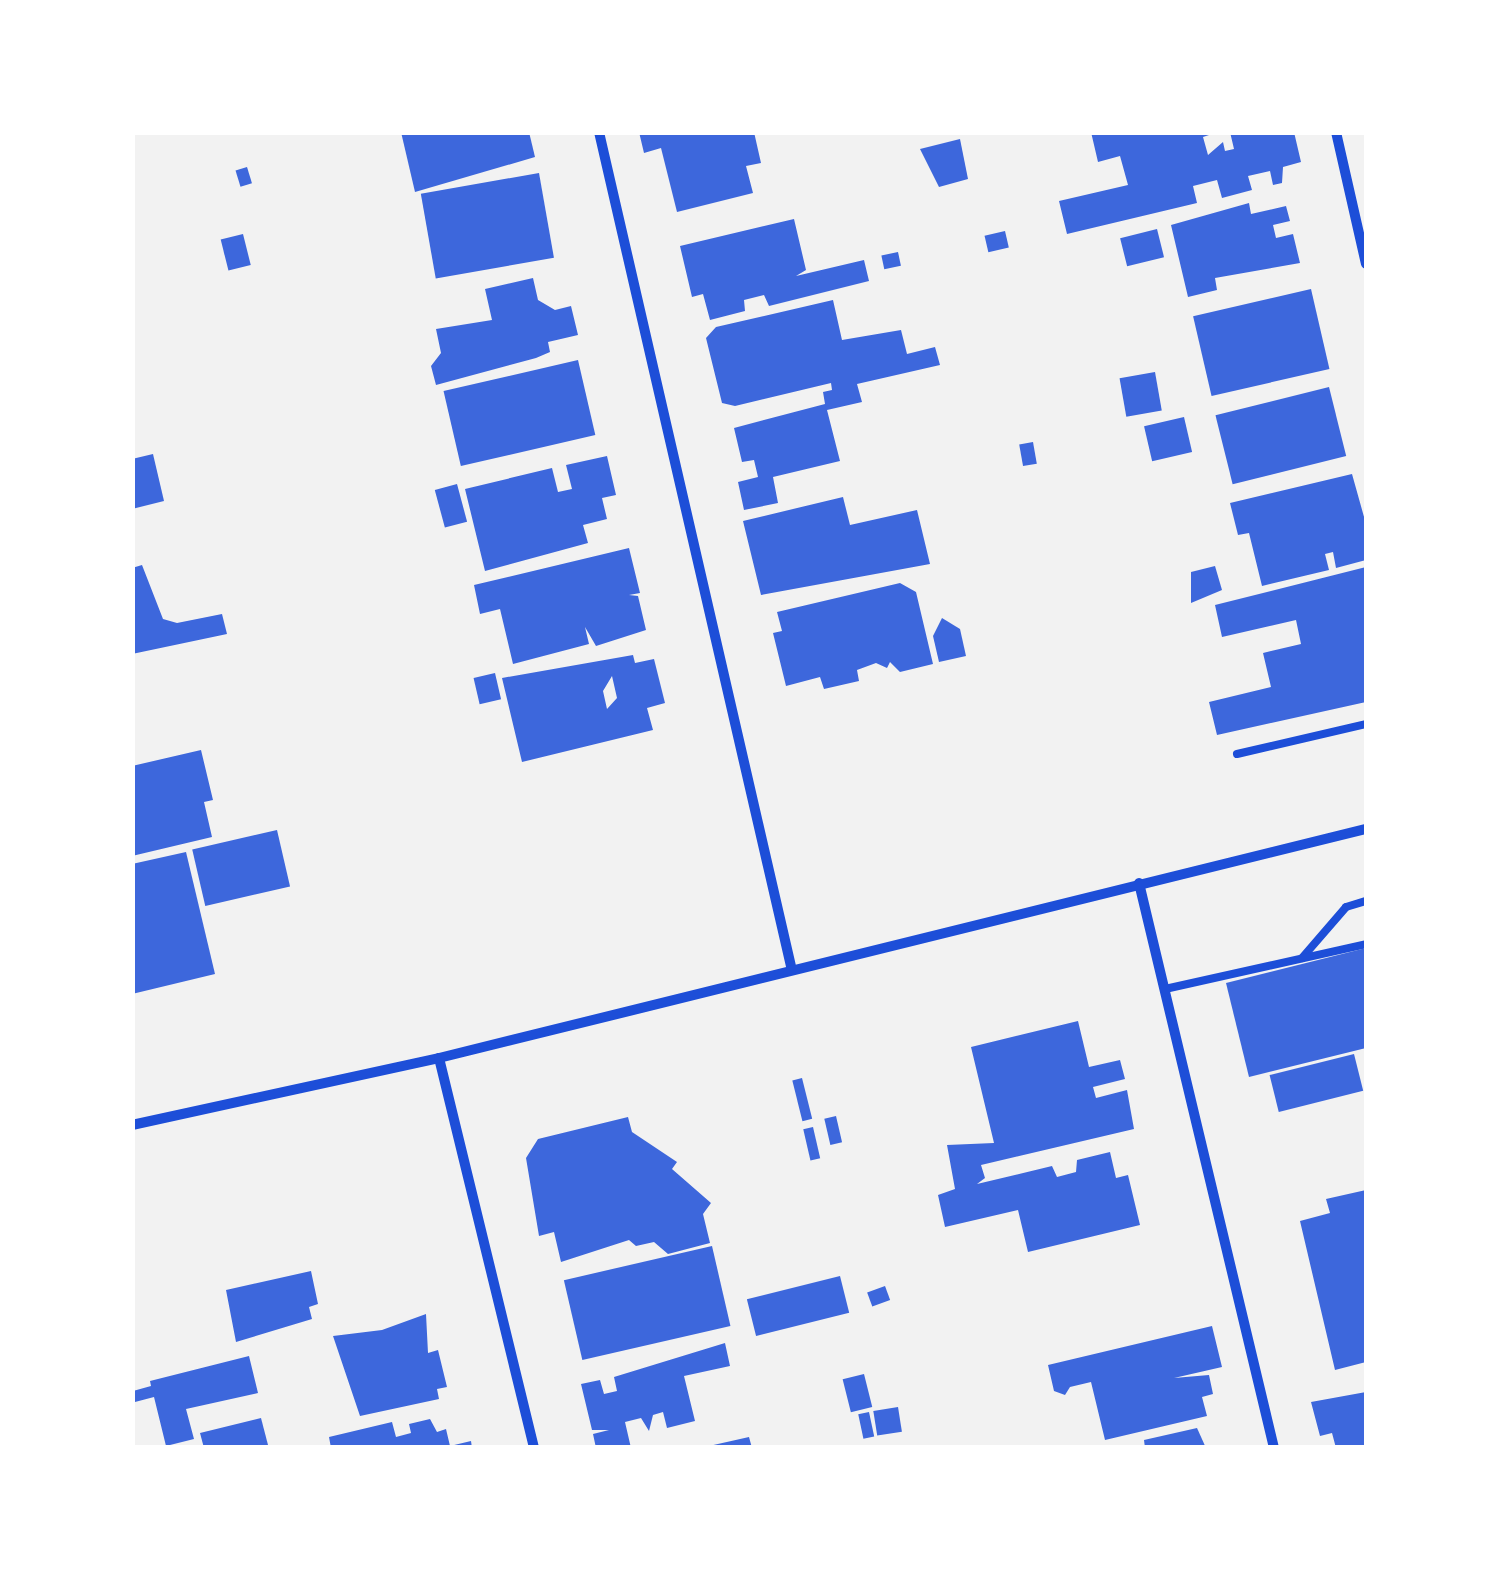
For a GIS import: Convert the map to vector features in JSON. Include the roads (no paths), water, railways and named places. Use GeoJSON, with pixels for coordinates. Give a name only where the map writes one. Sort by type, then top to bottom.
{"type":"FeatureCollection","features":[{"type":"Feature","properties":{"kind":"street"},"geometry":{"type":"LineString","coordinates":[[599,132],[791,966]]}},
{"type":"Feature","properties":{"kind":"street"},"geometry":{"type":"LineString","coordinates":[[1336,132],[1366,264]]}},
{"type":"Feature","properties":{"kind":"street"},"geometry":{"type":"LineString","coordinates":[[132,1124],[439,1058],[791,966],[1366,829]]}},
{"type":"Feature","properties":{"kind":"street"},"geometry":{"type":"LineString","coordinates":[[1139,882],[1274,1448]]}},
{"type":"Feature","properties":{"kind":"street"},"geometry":{"type":"LineString","coordinates":[[439,1058],[534,1448]]}},
{"type":"Feature","properties":{"kind":"lane"},"geometry":{"type":"LineString","coordinates":[[1237,754],[1366,724]]}},
{"type":"Feature","properties":{"kind":"lane"},"geometry":{"type":"LineString","coordinates":[[1302,958],[1346,907],[1366,901]]}},
{"type":"Feature","properties":{"kind":"lane"},"geometry":{"type":"LineString","coordinates":[[1165,989],[1366,944]]}}]}
